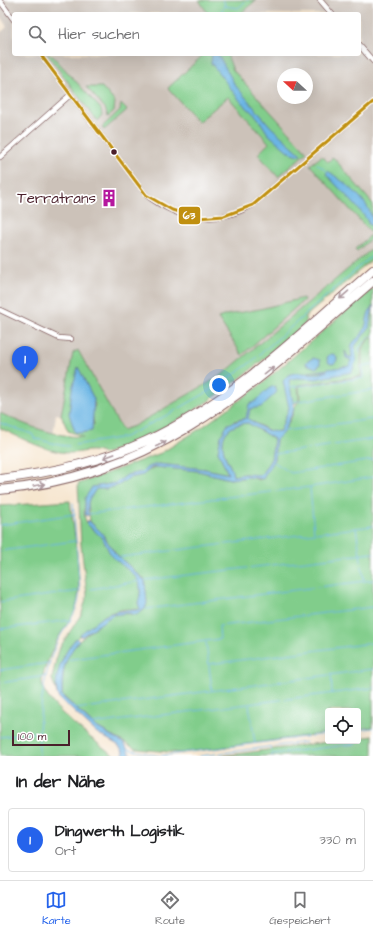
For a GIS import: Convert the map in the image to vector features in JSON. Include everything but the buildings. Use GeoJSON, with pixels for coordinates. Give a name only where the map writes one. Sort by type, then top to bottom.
{"type":"FeatureCollection","features":[{"type":"Feature","properties":{"kind":"highway"},"geometry":{"type":"LineString","coordinates":[[0,479],[48,472],[98,460],[145,442],[178,424],[243,381],[373,270]]}},
{"type":"Feature","properties":{"kind":"highway"},"geometry":{"type":"LineString","coordinates":[[0,490],[49,484],[99,470],[152,448],[182,433],[249,387],[373,281]]}},
{"type":"Feature","properties":{"kind":"street"},"geometry":{"type":"LineString","coordinates":[[320,0],[330,12]]}},
{"type":"Feature","properties":{"kind":"street"},"geometry":{"type":"LineString","coordinates":[[0,1],[12,17]]}},
{"type":"Feature","properties":{"kind":"street"},"geometry":{"type":"LineString","coordinates":[[361,47],[373,61]]}},
{"type":"Feature","properties":{"kind":"street"},"geometry":{"type":"LineString","coordinates":[[41,56],[146,195],[160,206],[173,212],[203,219],[231,215],[253,205],[373,102]]}},
{"type":"Feature","properties":{"kind":"street"},"geometry":{"type":"LineString","coordinates":[[0,156],[70,95]]}},
{"type":"Feature","properties":{"kind":"street"},"geometry":{"type":"LineString","coordinates":[[0,310],[59,338],[71,339]]}},
{"type":"Feature","properties":{"kind":"shaded area"},"geometry":{"type":"Polygon","coordinates":[[[0,0],[199,0],[208,12],[12,12],[12,56],[361,56],[361,12],[242,12],[256,0],[373,0],[373,248],[222,375],[134,426],[122,430],[78,350],[73,353],[61,415],[56,414],[53,436],[26,427],[0,414],[0,33],[7,27],[0,16],[0,0]]]}},
{"type":"Feature","properties":{"kind":"green space"},"geometry":{"type":"Polygon","coordinates":[[[199,0],[256,0],[242,12],[207,12],[199,0]]]}},
{"type":"Feature","properties":{"kind":"green space"},"geometry":{"type":"Polygon","coordinates":[[[48,56],[53,56],[101,109],[102,115],[97,121],[48,56]]]}},
{"type":"Feature","properties":{"kind":"green space"},"geometry":{"type":"Polygon","coordinates":[[[202,56],[228,56],[233,70],[307,152],[278,177],[258,154],[269,143],[228,97],[198,122],[168,88],[202,56]]]}},
{"type":"Feature","properties":{"kind":"green space"},"geometry":{"type":"Polygon","coordinates":[[[86,87],[102,87],[115,102],[114,111],[108,116],[105,108],[86,87]]]}},
{"type":"Feature","properties":{"kind":"green space"},"geometry":{"type":"Polygon","coordinates":[[[121,104],[127,110],[104,130],[102,127],[120,110],[121,104]]]}},
{"type":"Feature","properties":{"kind":"green space"},"geometry":{"type":"Polygon","coordinates":[[[322,156],[328,162],[333,157],[373,204],[373,237],[357,251],[355,249],[372,234],[310,165],[322,156]]]}},
{"type":"Feature","properties":{"kind":"green space"},"geometry":{"type":"Polygon","coordinates":[[[373,248],[373,259],[305,317],[306,323],[275,350],[209,401],[192,412],[148,435],[104,454],[94,451],[67,453],[41,447],[0,428],[0,413],[40,430],[61,435],[83,437],[68,431],[61,415],[73,353],[78,350],[122,430],[134,426],[222,375],[373,248]],[[78,368],[94,425],[92,413],[95,405],[78,368]]]}},
{"type":"Feature","properties":{"kind":"green space"},"geometry":{"type":"Polygon","coordinates":[[[373,288],[373,337],[370,337],[361,349],[361,376],[298,385],[299,400],[289,408],[280,431],[272,432],[246,418],[234,421],[221,436],[218,451],[228,474],[205,469],[158,464],[142,472],[127,475],[116,483],[93,487],[88,495],[84,515],[88,525],[100,535],[111,554],[135,575],[138,580],[140,594],[138,603],[140,609],[124,609],[108,614],[92,625],[77,639],[66,654],[62,663],[57,682],[57,693],[52,679],[56,660],[60,647],[82,613],[87,595],[81,545],[78,484],[161,453],[201,428],[258,387],[373,288]]]}},
{"type":"Feature","properties":{"kind":"green space"},"geometry":{"type":"Polygon","coordinates":[[[303,298],[304,300],[242,355],[218,318],[226,315],[260,309],[303,298]]]}},
{"type":"Feature","properties":{"kind":"green space"},"geometry":{"type":"Polygon","coordinates":[[[370,338],[373,338],[373,727],[361,729],[361,708],[325,708],[325,733],[181,753],[136,749],[95,726],[62,695],[64,672],[69,655],[79,641],[105,619],[115,614],[134,614],[141,612],[146,607],[147,600],[145,580],[115,553],[101,532],[90,521],[88,502],[93,492],[97,488],[106,489],[119,485],[129,478],[139,476],[155,467],[198,471],[230,479],[249,477],[260,480],[274,459],[276,440],[283,433],[292,416],[295,406],[300,400],[299,386],[362,377],[362,349],[370,338]]]}},
{"type":"Feature","properties":{"kind":"green space"},"geometry":{"type":"Polygon","coordinates":[[[248,423],[274,439],[271,459],[261,475],[245,474],[233,476],[224,452],[223,440],[228,431],[236,425],[248,423]]]}},
{"type":"Feature","properties":{"kind":"green space"},"geometry":{"type":"Polygon","coordinates":[[[70,501],[77,553],[79,594],[73,615],[58,639],[49,658],[43,675],[42,684],[45,692],[61,712],[115,756],[0,756],[0,506],[70,501]]]}},
{"type":"Feature","properties":{"kind":"green space"},"geometry":{"type":"Polygon","coordinates":[[[373,736],[373,756],[221,756],[325,742],[325,744],[361,744],[361,738],[373,736]]]}},
{"type":"Feature","properties":{"kind":"water"},"geometry":{"type":"Polygon","coordinates":[[[212,56],[219,56],[235,85],[271,127],[301,154],[299,155],[289,152],[268,134],[258,118],[241,102],[211,63],[212,56]]]}},
{"type":"Feature","properties":{"kind":"water"},"geometry":{"type":"Polygon","coordinates":[[[328,171],[350,187],[363,201],[372,217],[373,225],[369,225],[356,206],[326,174],[328,171]]]}},
{"type":"Feature","properties":{"kind":"water"},"geometry":{"type":"Polygon","coordinates":[[[373,306],[369,328],[355,346],[356,361],[352,372],[316,379],[296,378],[289,380],[294,409],[283,433],[276,440],[274,459],[263,479],[249,477],[230,479],[198,471],[155,467],[151,468],[143,475],[129,478],[119,485],[106,489],[96,489],[88,502],[88,516],[85,515],[85,498],[92,487],[116,483],[127,475],[142,472],[147,467],[158,464],[205,469],[228,474],[218,451],[221,436],[228,424],[246,418],[249,404],[256,401],[268,389],[275,386],[277,392],[261,407],[250,409],[248,419],[267,430],[275,432],[280,431],[289,408],[283,381],[287,376],[292,374],[316,374],[327,371],[308,372],[349,366],[351,360],[346,358],[345,351],[348,357],[352,357],[351,346],[362,334],[373,306]],[[248,423],[236,425],[228,431],[223,440],[223,445],[233,476],[245,474],[261,475],[271,459],[274,439],[248,423]]]}},
{"type":"Feature","properties":{"kind":"water"},"geometry":{"type":"Polygon","coordinates":[[[330,354],[334,354],[336,355],[336,363],[330,364],[327,361],[327,357],[330,354]]]}},
{"type":"Feature","properties":{"kind":"water"},"geometry":{"type":"Polygon","coordinates":[[[313,358],[320,360],[320,365],[316,368],[306,364],[306,362],[313,358]]]}},
{"type":"Feature","properties":{"kind":"water"},"geometry":{"type":"Polygon","coordinates":[[[78,367],[94,399],[92,431],[81,433],[75,432],[69,414],[72,389],[78,367]]]}},
{"type":"Feature","properties":{"kind":"water"},"geometry":{"type":"Polygon","coordinates":[[[88,520],[101,532],[115,553],[145,581],[147,603],[145,609],[136,615],[128,613],[113,615],[81,637],[80,634],[97,621],[113,612],[140,609],[138,603],[140,586],[138,580],[112,556],[101,537],[87,524],[88,520]]]}},
{"type":"Feature","properties":{"kind":"water"},"geometry":{"type":"Polygon","coordinates":[[[76,638],[79,641],[64,666],[62,696],[95,726],[125,744],[131,756],[124,756],[123,751],[118,745],[97,733],[58,697],[56,682],[60,666],[71,644],[76,638]]]}},
{"type":"Feature","properties":{"kind":"waterway"},"geometry":{"type":"LineString","coordinates":[[221,12],[225,4],[223,0]]}},
{"type":"Feature","properties":{"kind":"waterway"},"geometry":{"type":"LineString","coordinates":[[224,6],[238,8],[248,0]]}},
{"type":"Feature","properties":{"kind":"waterway"},"geometry":{"type":"LineString","coordinates":[[317,164],[328,172]]}},
{"type":"Feature","properties":{"kind":"waterway"},"geometry":{"type":"LineString","coordinates":[[75,445],[125,437],[213,389],[250,363],[373,255]]}},
{"type":"Feature","properties":{"kind":"waterway"},"geometry":{"type":"LineString","coordinates":[[360,353],[359,348],[369,337],[373,336]]}},
{"type":"Feature","properties":{"kind":"waterway"},"geometry":{"type":"LineString","coordinates":[[290,387],[363,378],[362,366],[373,364]]}},
{"type":"Feature","properties":{"kind":"waterway"},"geometry":{"type":"LineString","coordinates":[[292,402],[373,390]]}},
{"type":"Feature","properties":{"kind":"waterway"},"geometry":{"type":"LineString","coordinates":[[284,431],[373,419]]}},
{"type":"Feature","properties":{"kind":"waterway"},"geometry":{"type":"LineString","coordinates":[[0,423],[32,434],[35,439],[69,446]]}},
{"type":"Feature","properties":{"kind":"waterway"},"geometry":{"type":"LineString","coordinates":[[275,454],[373,439]]}},
{"type":"Feature","properties":{"kind":"waterway"},"geometry":{"type":"LineString","coordinates":[[274,462],[291,473],[373,460]]}},
{"type":"Feature","properties":{"kind":"waterway"},"geometry":{"type":"LineString","coordinates":[[88,514],[310,487],[373,477]]}},
{"type":"Feature","properties":{"kind":"waterway"},"geometry":{"type":"LineString","coordinates":[[310,487],[314,532]]}},
{"type":"Feature","properties":{"kind":"waterway"},"geometry":{"type":"LineString","coordinates":[[39,756],[40,715],[47,672],[55,647],[76,608],[80,590],[73,503]]}},
{"type":"Feature","properties":{"kind":"waterway"},"geometry":{"type":"LineString","coordinates":[[0,525],[75,514]]}},
{"type":"Feature","properties":{"kind":"waterway"},"geometry":{"type":"LineString","coordinates":[[120,557],[373,526]]}},
{"type":"Feature","properties":{"kind":"waterway"},"geometry":{"type":"LineString","coordinates":[[356,528],[364,580]]}},
{"type":"Feature","properties":{"kind":"waterway"},"geometry":{"type":"LineString","coordinates":[[0,551],[75,541]]}},
{"type":"Feature","properties":{"kind":"waterway"},"geometry":{"type":"LineString","coordinates":[[145,580],[373,553]]}},
{"type":"Feature","properties":{"kind":"waterway"},"geometry":{"type":"LineString","coordinates":[[146,609],[373,580]]}},
{"type":"Feature","properties":{"kind":"waterway"},"geometry":{"type":"LineString","coordinates":[[91,589],[140,581]]}},
{"type":"Feature","properties":{"kind":"waterway"},"geometry":{"type":"LineString","coordinates":[[0,602],[79,591]]}},
{"type":"Feature","properties":{"kind":"waterway"},"geometry":{"type":"LineString","coordinates":[[65,660],[220,639],[219,626],[373,607]]}},
{"type":"Feature","properties":{"kind":"waterway"},"geometry":{"type":"LineString","coordinates":[[0,629],[71,620]]}},
{"type":"Feature","properties":{"kind":"waterway"},"geometry":{"type":"LineString","coordinates":[[206,642],[212,690]]}},
{"type":"Feature","properties":{"kind":"waterway"},"geometry":{"type":"LineString","coordinates":[[209,664],[373,643]]}},
{"type":"Feature","properties":{"kind":"waterway"},"geometry":{"type":"LineString","coordinates":[[0,670],[49,663]]}},
{"type":"Feature","properties":{"kind":"waterway"},"geometry":{"type":"LineString","coordinates":[[76,709],[373,669]]}},
{"type":"Feature","properties":{"kind":"waterway"},"geometry":{"type":"LineString","coordinates":[[331,674],[332,693]]}},
{"type":"Feature","properties":{"kind":"waterway"},"geometry":{"type":"LineString","coordinates":[[0,683],[46,676]]}},
{"type":"Feature","properties":{"kind":"waterway"},"geometry":{"type":"LineString","coordinates":[[92,724],[373,688]]}},
{"type":"Feature","properties":{"kind":"waterway"},"geometry":{"type":"LineString","coordinates":[[249,705],[255,743]]}},
{"type":"Feature","properties":{"kind":"waterway"},"geometry":{"type":"LineString","coordinates":[[361,730],[373,728]]}},
{"type":"Feature","properties":{"kind":"waterway"},"geometry":{"type":"LineString","coordinates":[[0,737],[39,732]]}},
{"type":"Feature","properties":{"kind":"waterway"},"geometry":{"type":"LineString","coordinates":[[127,749],[159,756],[325,734]]}},
{"type":"Feature","properties":{"kind":"waterway"},"geometry":{"type":"LineString","coordinates":[[200,756],[306,742]]}},
{"type":"Feature","properties":{"kind":"waterway"},"geometry":{"type":"LineString","coordinates":[[272,754],[356,744]]}},
{"type":"Feature","properties":{"kind":"waterway"},"geometry":{"type":"LineString","coordinates":[[271,747],[272,756]]}},
{"type":"Feature","properties":{"kind":"transit line","name":"63"},"geometry":{"type":"LineString","coordinates":[[42,56],[146,195],[172,210],[198,218],[224,216],[253,205],[373,102]]}},
{"type":"Feature","properties":{"kind":"place","name":"Terratrans"},"geometry":{"type":"Point","coordinates":[109,198]}},
{"type":"Feature","properties":{"kind":"place","name":"Dingwerth Logistik"},"geometry":{"type":"Point","coordinates":[25,379]}}]}
